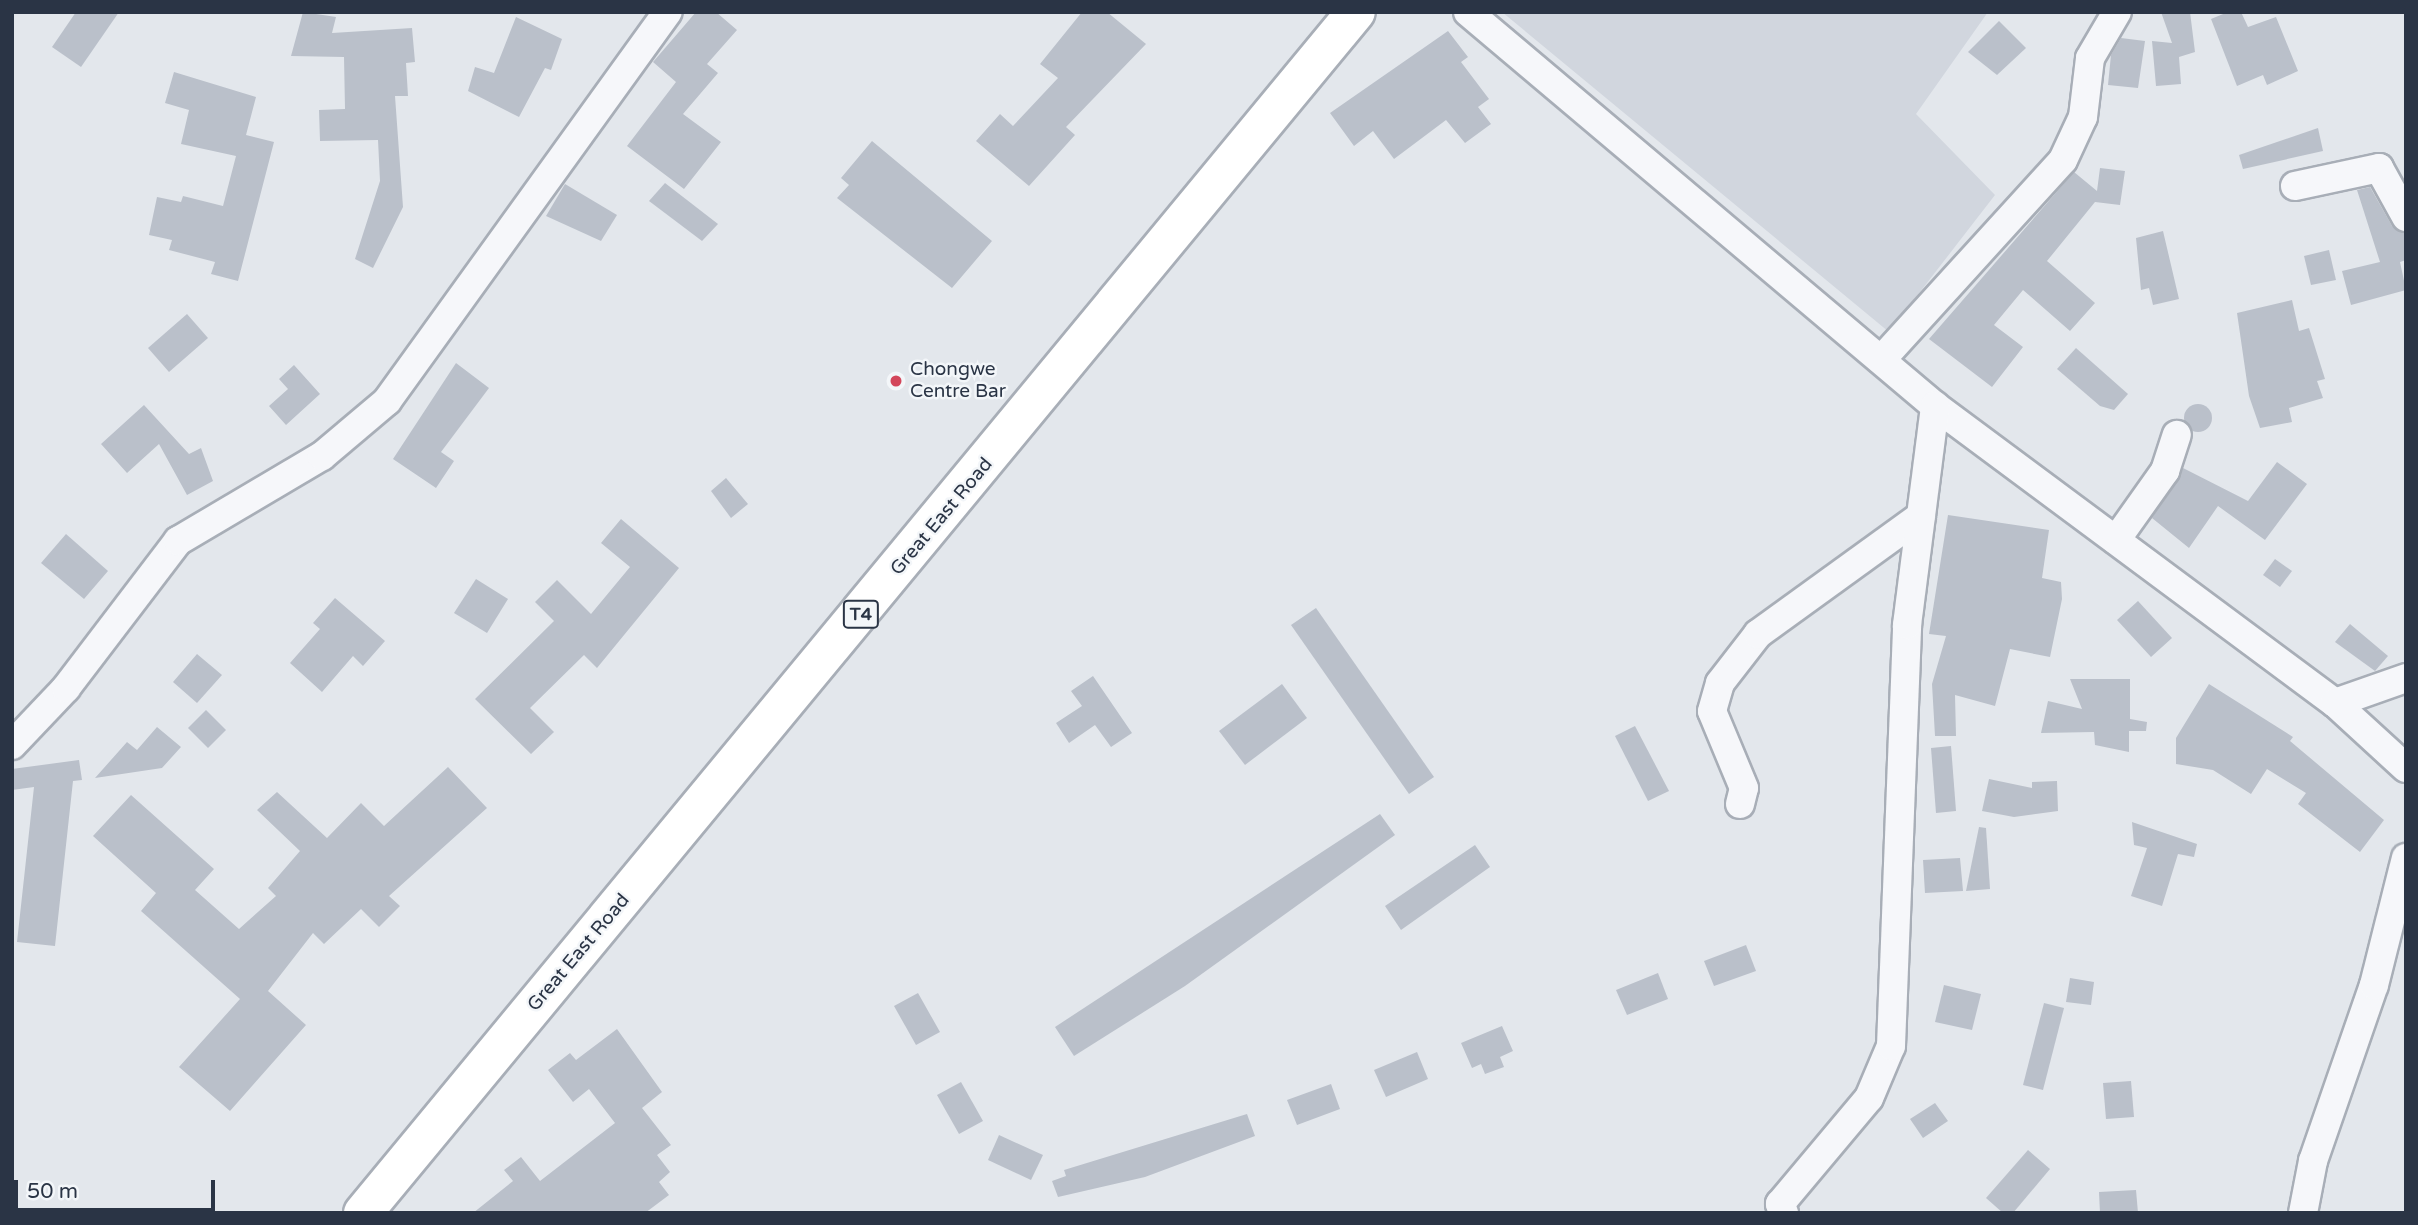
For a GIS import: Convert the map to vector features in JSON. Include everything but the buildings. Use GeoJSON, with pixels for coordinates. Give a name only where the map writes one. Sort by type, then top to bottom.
{"type":"FeatureCollection","features":[{"type":"Feature","properties":{"kind":"highway","name":"Great East Road"},"geometry":{"type":"LineString","coordinates":[[363,1213],[1356,12]]}},
{"type":"Feature","properties":{"kind":"street"},"geometry":{"type":"LineString","coordinates":[[12,745],[66,688],[178,541],[322,456],[387,401],[668,12]]}},
{"type":"Feature","properties":{"kind":"street"},"geometry":{"type":"LineString","coordinates":[[1468,12],[1935,406],[2335,703],[2406,768]]}},
{"type":"Feature","properties":{"kind":"street"},"geometry":{"type":"LineString","coordinates":[[1881,360],[2063,160],[2083,117],[2090,58],[2118,12]]}},
{"type":"Feature","properties":{"kind":"street"},"geometry":{"type":"LineString","coordinates":[[2295,186],[2379,168],[2406,217]]}},
{"type":"Feature","properties":{"kind":"street"},"geometry":{"type":"LineString","coordinates":[[1784,1213],[1780,1204],[1869,1097],[1891,1046],[1907,625],[1935,406]]}},
{"type":"Feature","properties":{"kind":"street"},"geometry":{"type":"LineString","coordinates":[[2116,540],[2165,471],[2177,435]]}},
{"type":"Feature","properties":{"kind":"street"},"geometry":{"type":"LineString","coordinates":[[1740,804],[1744,788],[1712,711],[1720,683],[1758,634],[1921,516]]}},
{"type":"Feature","properties":{"kind":"street"},"geometry":{"type":"LineString","coordinates":[[2335,703],[2406,678]]}},
{"type":"Feature","properties":{"kind":"street"},"geometry":{"type":"LineString","coordinates":[[2303,1213],[2313,1161],[2374,985],[2406,858]]}},
{"type":"Feature","properties":{"kind":"shaded area"},"geometry":{"type":"Polygon","coordinates":[[[1502,12],[1988,12],[1916,114],[1995,195],[1889,332],[1502,12]]]}},
{"type":"Feature","properties":{"kind":"place","name":"Chongwe Centre Bar"},"geometry":{"type":"Point","coordinates":[896,381]}}]}
